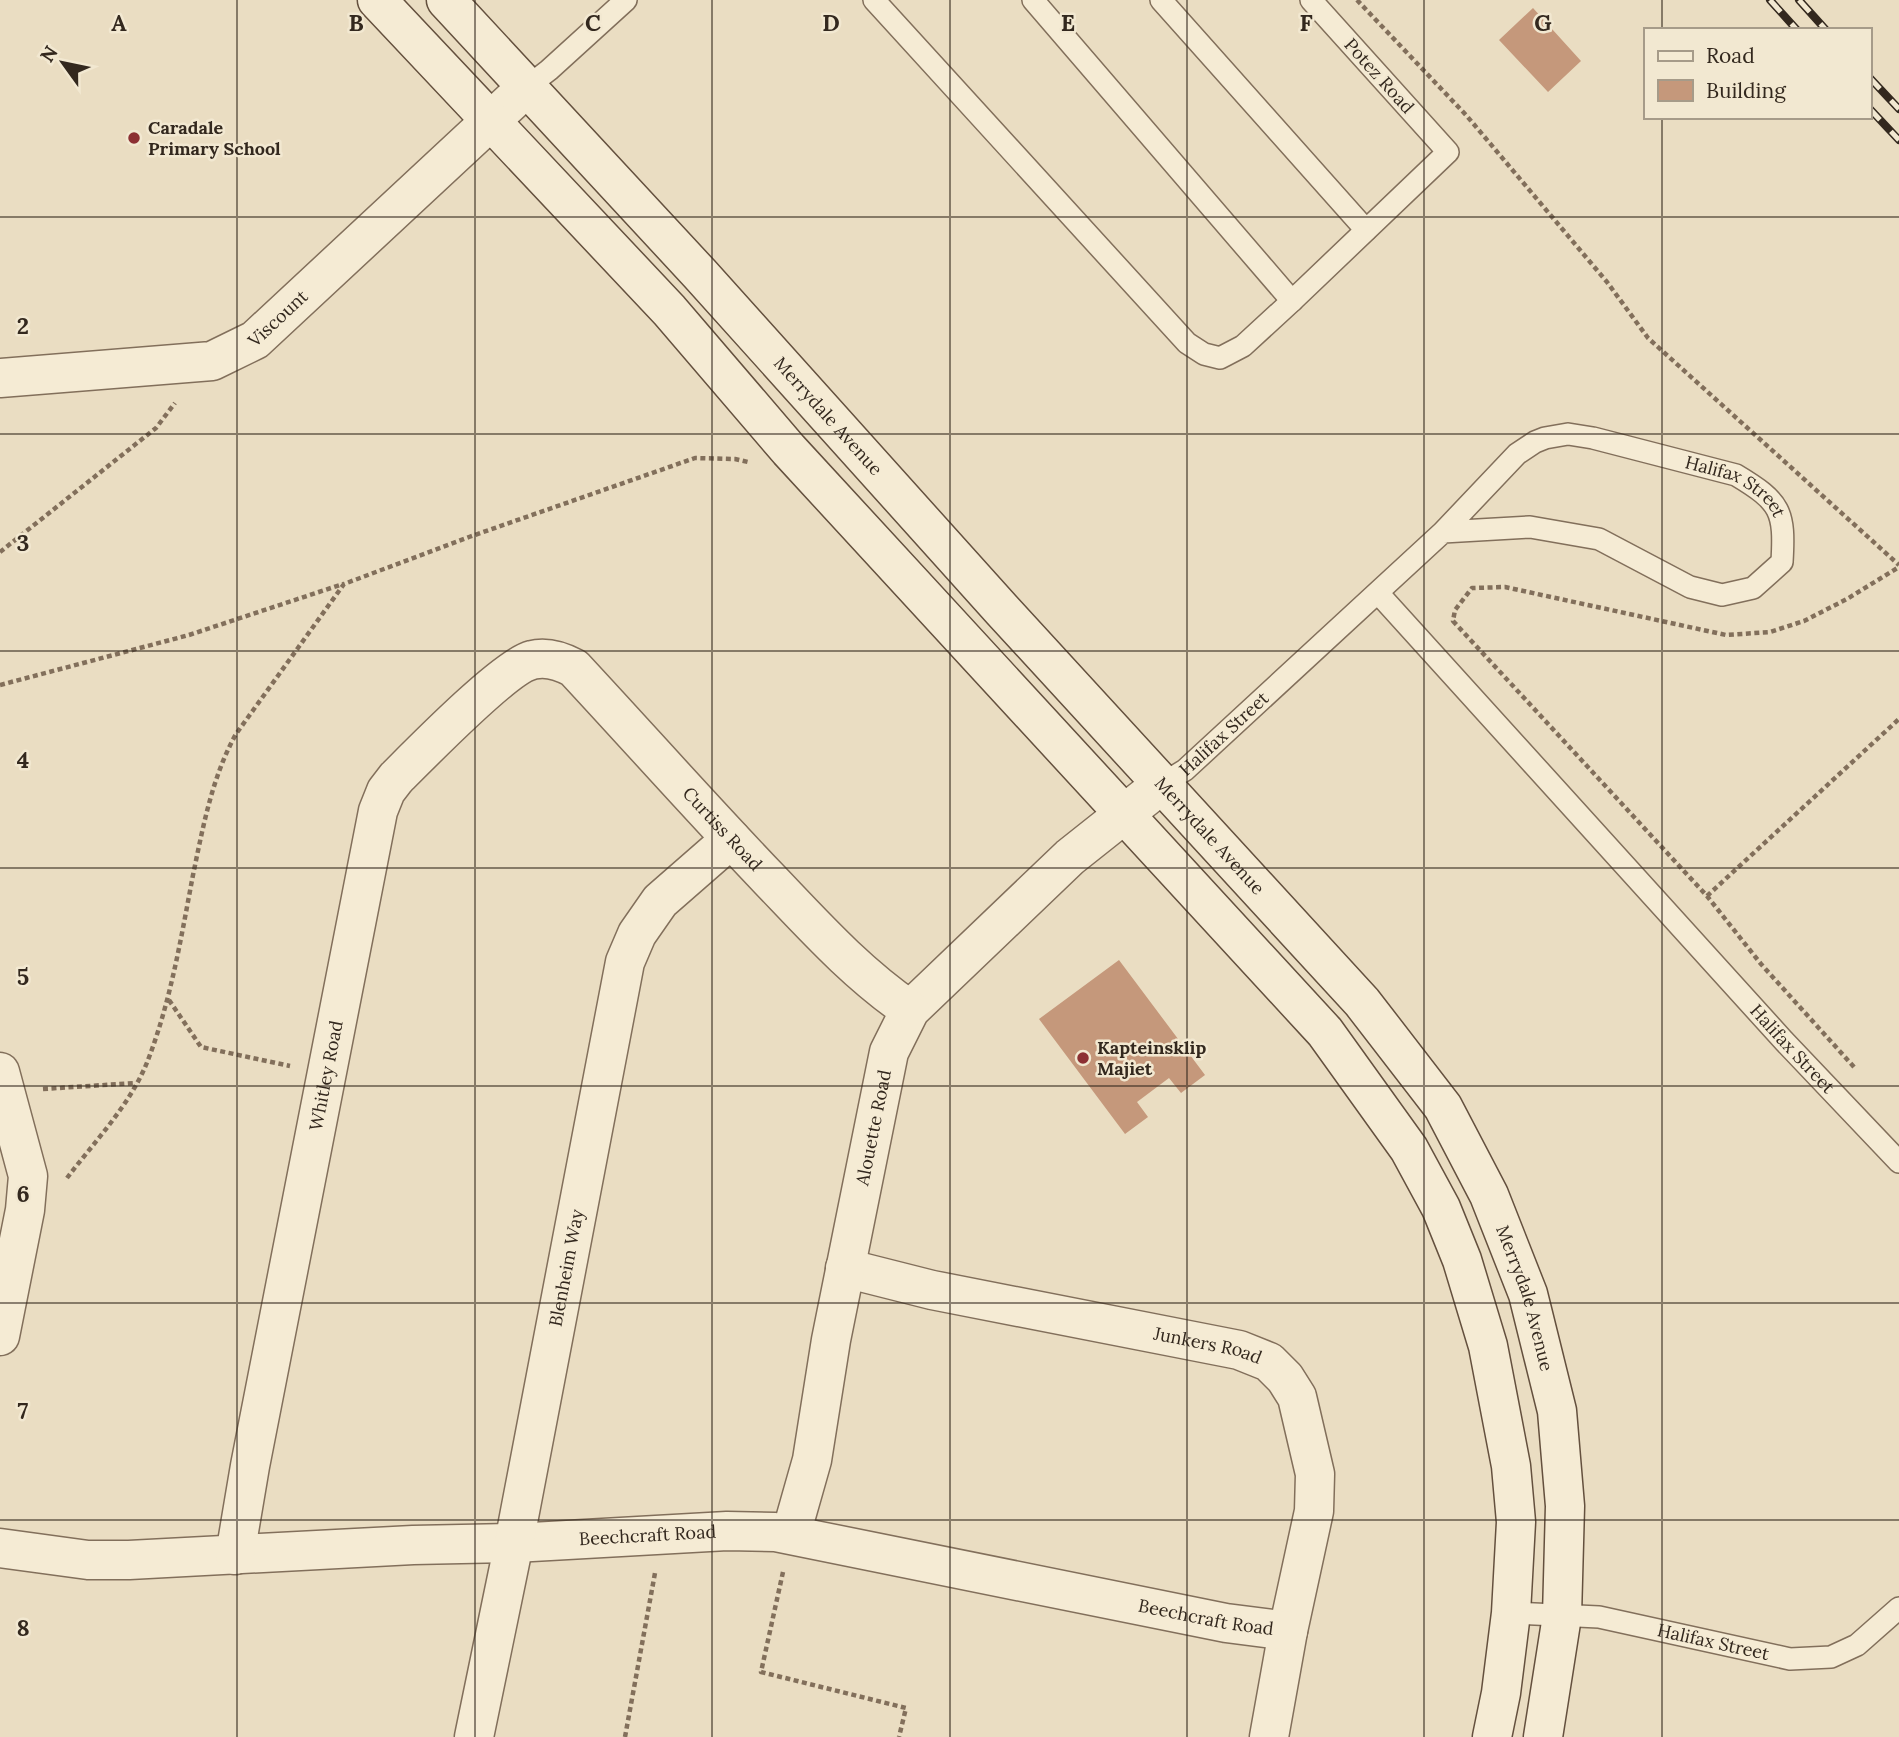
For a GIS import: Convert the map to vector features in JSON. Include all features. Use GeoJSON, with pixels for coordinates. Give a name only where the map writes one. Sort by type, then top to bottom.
{"type":"FeatureCollection","features":[{"type":"Feature","properties":{"kind":"street"},"geometry":{"type":"LineString","coordinates":[[377,0],[669,310],[789,450],[1325,1032],[1409,1149],[1441,1208],[1462,1260],[1488,1346],[1511,1466],[1516,1522],[1511,1613],[1501,1693],[1492,1737]]}},
{"type":"Feature","properties":{"kind":"street","name":"Merrydale Avenue"},"geometry":{"type":"LineString","coordinates":[[446,0],[700,274],[1362,1002],[1443,1107],[1489,1195],[1528,1294],[1557,1411],[1565,1506],[1562,1616],[1544,1737]]}},
{"type":"Feature","properties":{"kind":"street"},"geometry":{"type":"LineString","coordinates":[[491,120],[527,88]]}},
{"type":"Feature","properties":{"kind":"street","name":"Viscount"},"geometry":{"type":"LineString","coordinates":[[0,378],[212,360],[255,340],[491,120]]}},
{"type":"Feature","properties":{"kind":"street","name":"Curtiss Road"},"geometry":{"type":"LineString","coordinates":[[532,659],[554,659],[574,667],[849,963],[878,989],[910,1010]]}},
{"type":"Feature","properties":{"kind":"street","name":"Whitley Road"},"geometry":{"type":"LineString","coordinates":[[235,1555],[378,811],[386,791],[413,761],[505,675],[532,659]]}},
{"type":"Feature","properties":{"kind":"street","name":"Alouette Road"},"geometry":{"type":"LineString","coordinates":[[791,1535],[811,1460],[845,1268],[889,1052],[910,1010],[1070,857],[1162,784]]}},
{"type":"Feature","properties":{"kind":"street","name":"Blenheim Way"},"geometry":{"type":"LineString","coordinates":[[474,1737],[514,1543],[625,962],[637,934],[660,901],[731,839]]}},
{"type":"Feature","properties":{"kind":"street"},"geometry":{"type":"LineString","coordinates":[[0,1072],[29,1176],[25,1210],[0,1336]]}},
{"type":"Feature","properties":{"kind":"street","name":"Junkers Road"},"geometry":{"type":"LineString","coordinates":[[845,1268],[932,1290],[1239,1350],[1269,1362],[1285,1378],[1297,1397],[1315,1474],[1314,1511],[1269,1737]]}},
{"type":"Feature","properties":{"kind":"street","name":"Beechcraft Road"},"geometry":{"type":"LineString","coordinates":[[0,1548],[88,1560],[514,1543],[727,1531],[775,1532],[1226,1623],[1288,1631]]}},
{"type":"Feature","properties":{"kind":"lane"},"geometry":{"type":"LineString","coordinates":[[527,88],[626,0]]}},
{"type":"Feature","properties":{"kind":"lane"},"geometry":{"type":"LineString","coordinates":[[874,0],[1186,343],[1204,354],[1220,358],[1242,346],[1366,230],[1161,0]]}},
{"type":"Feature","properties":{"kind":"lane"},"geometry":{"type":"LineString","coordinates":[[1033,0],[1292,302]]}},
{"type":"Feature","properties":{"kind":"lane","name":"Potez Road"},"geometry":{"type":"LineString","coordinates":[[1311,0],[1448,152],[1366,230]]}},
{"type":"Feature","properties":{"kind":"lane","name":"Halifax Street"},"geometry":{"type":"LineString","coordinates":[[1162,784],[1185,770],[1378,593],[1443,531],[1517,454],[1545,438],[1568,435],[1593,438],[1736,475],[1756,487],[1777,506],[1784,530],[1782,562],[1754,588],[1721,595],[1690,587],[1598,539],[1530,527],[1443,531]]}},
{"type":"Feature","properties":{"kind":"lane","name":"Halifax Street"},"geometry":{"type":"LineString","coordinates":[[1378,593],[1784,1041],[1899,1162]]}},
{"type":"Feature","properties":{"kind":"lane","name":"Halifax Street"},"geometry":{"type":"LineString","coordinates":[[1511,1613],[1599,1617],[1790,1659],[1831,1657],[1857,1645],[1899,1608]]}},
{"type":"Feature","properties":{"kind":"path"},"geometry":{"type":"LineString","coordinates":[[1357,0],[1466,115],[1607,282],[1648,338],[1899,566],[1847,599],[1804,621],[1770,632],[1726,635],[1505,587],[1472,588],[1455,610],[1452,621],[1706,896],[1761,964],[1862,1076]]}},
{"type":"Feature","properties":{"kind":"path"},"geometry":{"type":"LineString","coordinates":[[0,552],[156,428],[180,397]]}},
{"type":"Feature","properties":{"kind":"path"},"geometry":{"type":"LineString","coordinates":[[0,685],[189,635],[344,584],[695,458],[735,459],[759,465]]}},
{"type":"Feature","properties":{"kind":"path"},"geometry":{"type":"LineString","coordinates":[[60,1187],[127,1099],[147,1063],[168,999],[203,823],[224,756],[236,733],[344,584]]}},
{"type":"Feature","properties":{"kind":"path"},"geometry":{"type":"LineString","coordinates":[[1706,896],[1899,719]]}},
{"type":"Feature","properties":{"kind":"path"},"geometry":{"type":"LineString","coordinates":[[168,999],[201,1047],[326,1074]]}},
{"type":"Feature","properties":{"kind":"path"},"geometry":{"type":"LineString","coordinates":[[36,1090],[136,1083]]}},
{"type":"Feature","properties":{"kind":"path"},"geometry":{"type":"LineString","coordinates":[[625,1737],[662,1535]]}},
{"type":"Feature","properties":{"kind":"path"},"geometry":{"type":"LineString","coordinates":[[791,1535],[761,1672],[906,1708],[899,1737]]}},
{"type":"Feature","properties":{"kind":"building"},"geometry":{"type":"Polygon","coordinates":[[[1533,8],[1581,61],[1548,92],[1499,40],[1533,8]]]}},
{"type":"Feature","properties":{"kind":"building"},"geometry":{"type":"Polygon","coordinates":[[[1119,960],[1205,1075],[1181,1093],[1169,1078],[1137,1102],[1148,1117],[1125,1134],[1039,1019],[1119,960]]]}},
{"type":"Feature","properties":{"kind":"railway"},"geometry":{"type":"LineString","coordinates":[[1770,0],[1795,28]]}},
{"type":"Feature","properties":{"kind":"railway"},"geometry":{"type":"LineString","coordinates":[[1799,0],[1824,28]]}},
{"type":"Feature","properties":{"kind":"railway"},"geometry":{"type":"LineString","coordinates":[[1871,79],[1899,109]]}},
{"type":"Feature","properties":{"kind":"railway"},"geometry":{"type":"LineString","coordinates":[[1871,110],[1899,140]]}},
{"type":"Feature","properties":{"kind":"place","name":"Caradale Primary School"},"geometry":{"type":"Point","coordinates":[134,138]}},
{"type":"Feature","properties":{"kind":"place","name":"Kapteinsklip Majiet"},"geometry":{"type":"Point","coordinates":[1083,1058]}}]}
